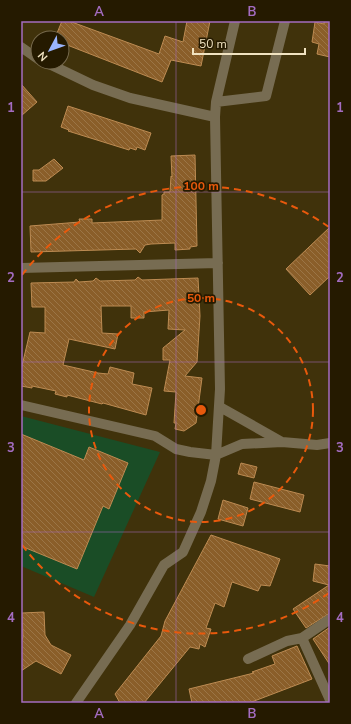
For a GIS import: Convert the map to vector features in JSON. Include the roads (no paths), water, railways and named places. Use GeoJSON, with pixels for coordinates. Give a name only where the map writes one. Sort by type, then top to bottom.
{"type":"FeatureCollection","features":[{"type":"Feature","properties":{"kind":"street"},"geometry":{"type":"LineString","coordinates":[[76,703],[130,625],[164,565],[183,552],[202,512],[211,481],[216,455],[220,407],[215,117],[216,102],[235,21]]}},
{"type":"Feature","properties":{"kind":"street"},"geometry":{"type":"LineString","coordinates":[[216,102],[266,96],[285,21]]}},
{"type":"Feature","properties":{"kind":"street"},"geometry":{"type":"LineString","coordinates":[[21,47],[30,53]]}},
{"type":"Feature","properties":{"kind":"street"},"geometry":{"type":"LineString","coordinates":[[62,70],[93,84],[130,98],[215,117]]}},
{"type":"Feature","properties":{"kind":"street"},"geometry":{"type":"LineString","coordinates":[[21,268],[218,263]]}},
{"type":"Feature","properties":{"kind":"street"},"geometry":{"type":"LineString","coordinates":[[21,406],[155,436],[176,448],[190,452],[216,455],[242,444],[282,442],[317,445],[330,443]]}},
{"type":"Feature","properties":{"kind":"street"},"geometry":{"type":"LineString","coordinates":[[220,407],[282,442]]}},
{"type":"Feature","properties":{"kind":"street"},"geometry":{"type":"LineString","coordinates":[[248,659],[287,641],[302,638],[330,619]]}},
{"type":"Feature","properties":{"kind":"street"},"geometry":{"type":"LineString","coordinates":[[302,638],[330,700]]}}]}
